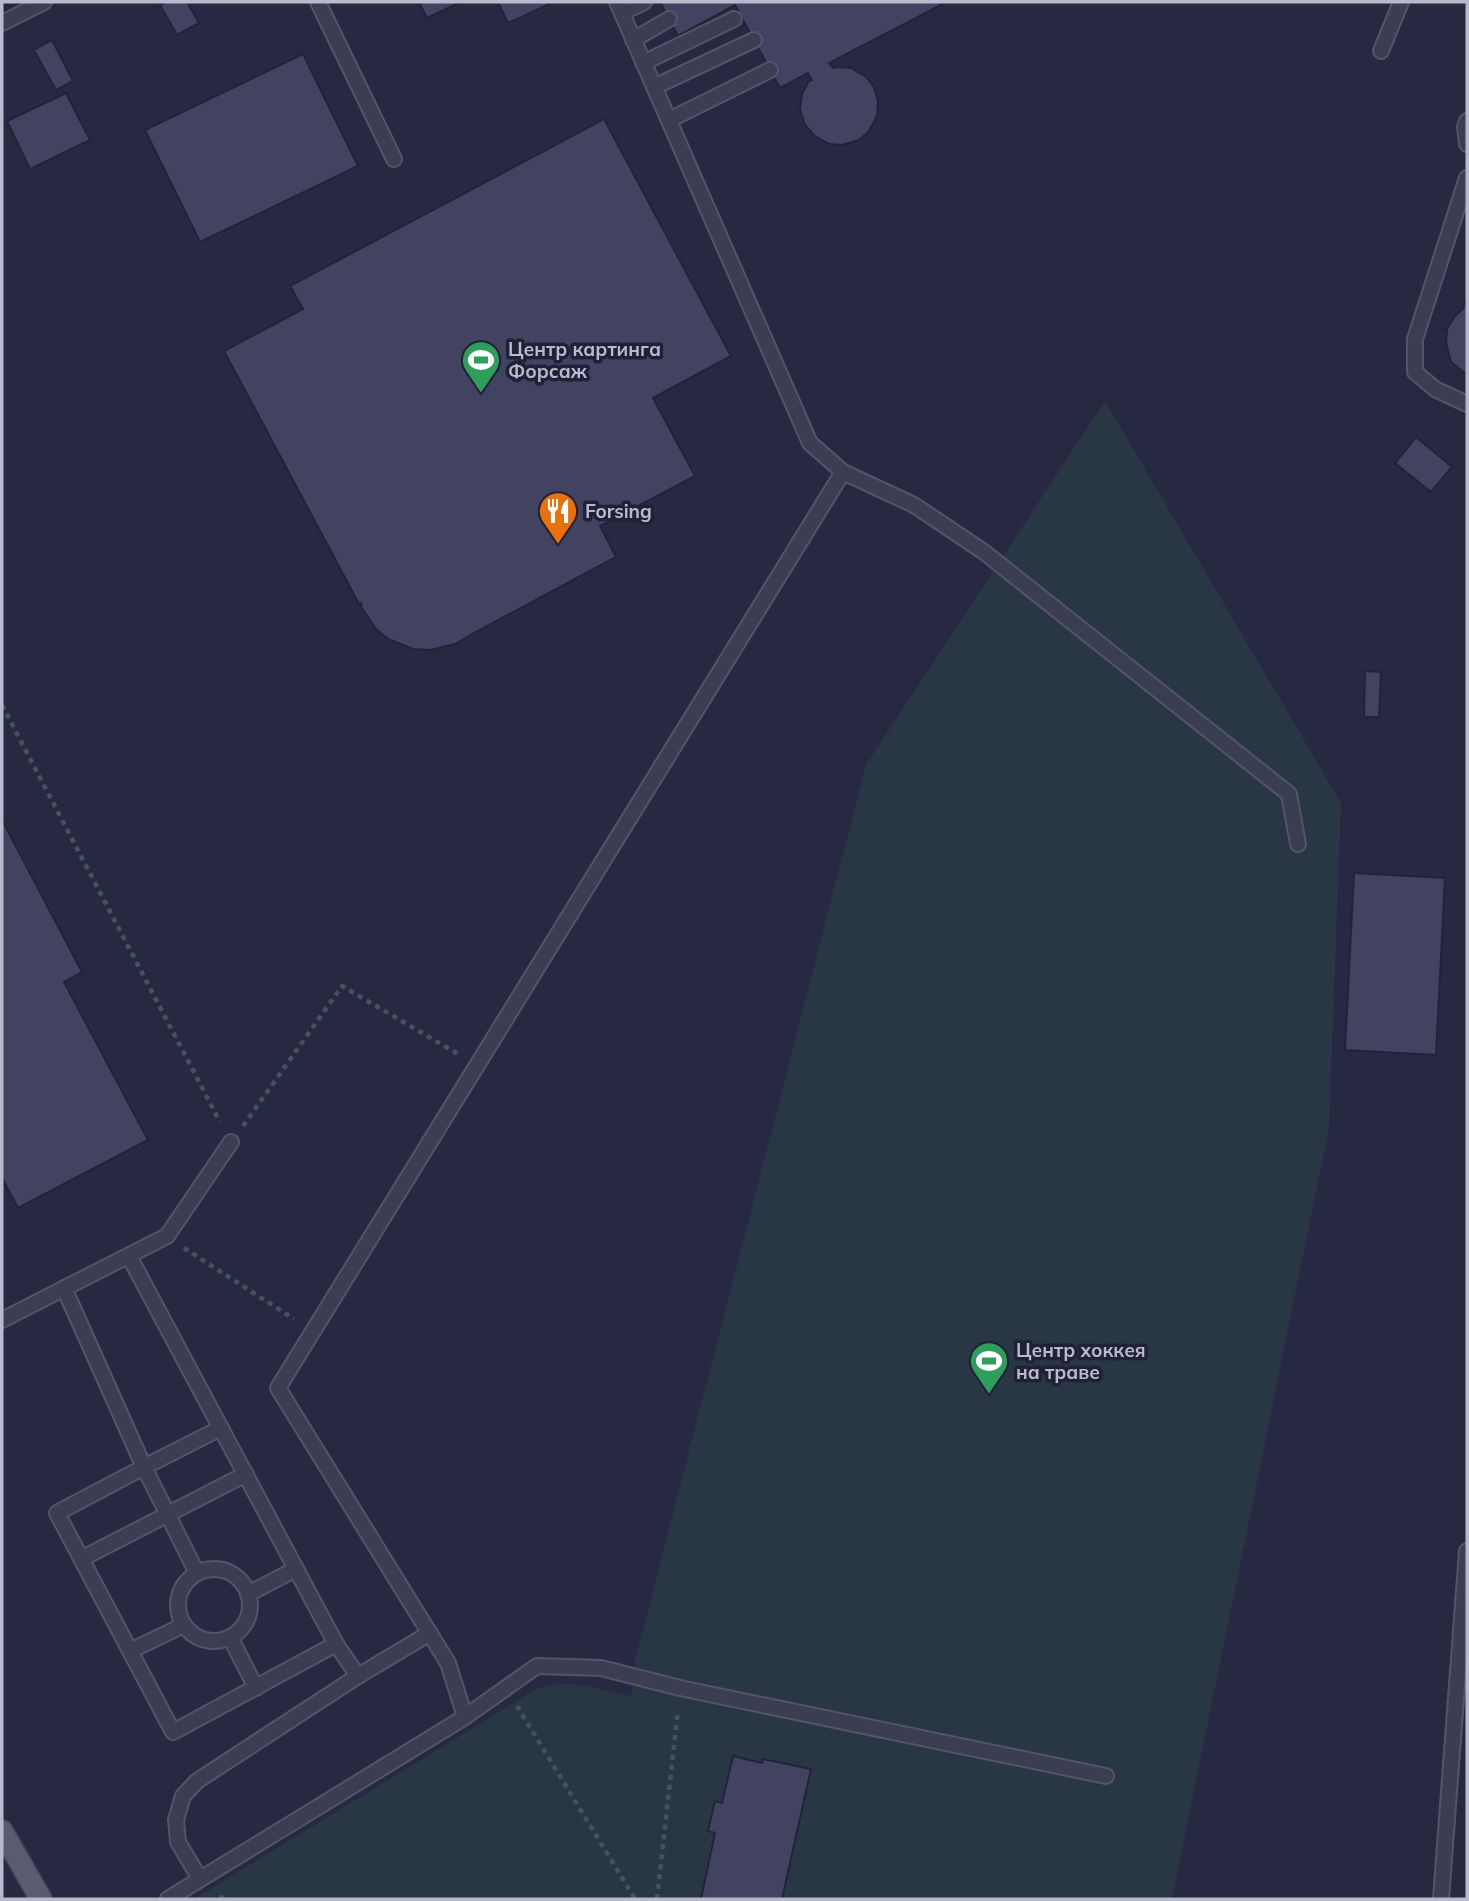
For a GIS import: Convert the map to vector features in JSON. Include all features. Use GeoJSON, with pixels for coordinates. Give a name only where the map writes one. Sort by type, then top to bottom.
{"type":"FeatureCollection","features":[{"type":"Feature","properties":{"kind":"main road"},"geometry":{"type":"LineString","coordinates":[[2,1831],[41,1899]]}},
{"type":"Feature","properties":{"kind":"lane"},"geometry":{"type":"LineString","coordinates":[[2,23],[44,2]]}},
{"type":"Feature","properties":{"kind":"lane"},"geometry":{"type":"LineString","coordinates":[[318,2],[394,159]]}},
{"type":"Feature","properties":{"kind":"lane"},"geometry":{"type":"LineString","coordinates":[[644,2],[619,8],[810,443],[844,472],[914,505],[984,552],[1289,794],[1298,844]]}},
{"type":"Feature","properties":{"kind":"lane"},"geometry":{"type":"LineString","coordinates":[[1381,51],[1401,2]]}},
{"type":"Feature","properties":{"kind":"lane"},"geometry":{"type":"LineString","coordinates":[[634,40],[669,19]]}},
{"type":"Feature","properties":{"kind":"lane"},"geometry":{"type":"LineString","coordinates":[[643,63],[734,19]]}},
{"type":"Feature","properties":{"kind":"lane"},"geometry":{"type":"LineString","coordinates":[[654,87],[754,40]]}},
{"type":"Feature","properties":{"kind":"lane"},"geometry":{"type":"LineString","coordinates":[[669,120],[770,70]]}},
{"type":"Feature","properties":{"kind":"lane"},"geometry":{"type":"LineString","coordinates":[[1467,121],[1467,144]]}},
{"type":"Feature","properties":{"kind":"lane"},"geometry":{"type":"LineString","coordinates":[[1467,178],[1415,339],[1415,372],[1435,389],[1467,404]]}},
{"type":"Feature","properties":{"kind":"lane"},"geometry":{"type":"LineString","coordinates":[[465,1717],[448,1662],[278,1388],[844,472]]}},
{"type":"Feature","properties":{"kind":"lane"},"geometry":{"type":"LineString","coordinates":[[2,1320],[167,1236],[231,1142]]}},
{"type":"Feature","properties":{"kind":"lane"},"geometry":{"type":"LineString","coordinates":[[129,1256],[336,1644],[358,1676]]}},
{"type":"Feature","properties":{"kind":"lane"},"geometry":{"type":"LineString","coordinates":[[64,1288],[144,1467],[197,1573]]}},
{"type":"Feature","properties":{"kind":"lane"},"geometry":{"type":"LineString","coordinates":[[221,1428],[57,1513],[173,1732],[336,1644]]}},
{"type":"Feature","properties":{"kind":"lane"},"geometry":{"type":"LineString","coordinates":[[81,1559],[246,1474]]}},
{"type":"Feature","properties":{"kind":"lane"},"geometry":{"type":"LineString","coordinates":[[1441,1899],[1467,1551]]}},
{"type":"Feature","properties":{"kind":"lane"},"geometry":{"type":"LineString","coordinates":[[211,1568],[232,1573],[248,1594],[251,1608],[243,1627],[226,1640],[206,1642],[187,1631],[177,1613],[179,1592],[191,1575],[211,1568]]}},
{"type":"Feature","properties":{"kind":"lane"},"geometry":{"type":"LineString","coordinates":[[248,1594],[296,1569]]}},
{"type":"Feature","properties":{"kind":"lane"},"geometry":{"type":"LineString","coordinates":[[130,1651],[184,1625]]}},
{"type":"Feature","properties":{"kind":"lane"},"geometry":{"type":"LineString","coordinates":[[200,1879],[178,1842],[176,1820],[183,1796],[197,1781],[358,1676],[430,1633]]}},
{"type":"Feature","properties":{"kind":"lane"},"geometry":{"type":"LineString","coordinates":[[230,1637],[256,1688]]}},
{"type":"Feature","properties":{"kind":"lane"},"geometry":{"type":"LineString","coordinates":[[168,1899],[465,1717],[537,1666],[601,1668],[680,1688],[1106,1776]]}},
{"type":"Feature","properties":{"kind":"path"},"geometry":{"type":"LineString","coordinates":[[2,705],[231,1142],[342,986],[477,1065]]}},
{"type":"Feature","properties":{"kind":"path"},"geometry":{"type":"LineString","coordinates":[[167,1236],[313,1331]]}},
{"type":"Feature","properties":{"kind":"path"},"geometry":{"type":"LineString","coordinates":[[506,1687],[635,1899]]}},
{"type":"Feature","properties":{"kind":"path"},"geometry":{"type":"LineString","coordinates":[[657,1899],[680,1688]]}},
{"type":"Feature","properties":{"kind":"shaded area","name":"Центр хоккея на траве"},"geometry":{"type":"Polygon","coordinates":[[[1105,401],[1341,803],[1329,1128],[1172,1899],[194,1899],[535,1690],[572,1684],[632,1696],[635,1661],[866,765],[1105,401]]]}},
{"type":"Feature","properties":{"kind":"building"},"geometry":{"type":"Polygon","coordinates":[[[166,2],[187,2],[199,23],[177,35],[160,5],[166,2]]]}},
{"type":"Feature","properties":{"kind":"building"},"geometry":{"type":"Polygon","coordinates":[[[419,2],[461,2],[427,18],[419,2]]]}},
{"type":"Feature","properties":{"kind":"building"},"geometry":{"type":"Polygon","coordinates":[[[498,2],[554,2],[508,23],[498,2]]]}},
{"type":"Feature","properties":{"kind":"building"},"geometry":{"type":"Polygon","coordinates":[[[660,2],[939,2],[941,5],[829,63],[833,68],[851,68],[866,77],[874,87],[878,101],[877,116],[869,131],[859,140],[842,145],[829,144],[815,136],[805,125],[800,109],[802,94],[812,80],[808,73],[780,88],[735,5],[678,36],[660,2]]]}},
{"type":"Feature","properties":{"kind":"building"},"geometry":{"type":"Polygon","coordinates":[[[52,40],[73,81],[56,90],[34,50],[52,40]]]}},
{"type":"Feature","properties":{"kind":"building"},"geometry":{"type":"Polygon","coordinates":[[[303,54],[358,166],[200,242],[145,130],[303,54]]]}},
{"type":"Feature","properties":{"kind":"building"},"geometry":{"type":"Polygon","coordinates":[[[66,93],[90,140],[30,169],[7,121],[66,93]]]}},
{"type":"Feature","properties":{"kind":"building"},"geometry":{"type":"Polygon","coordinates":[[[604,119],[731,356],[653,398],[695,476],[600,526],[616,557],[455,644],[431,650],[413,649],[388,639],[376,629],[361,603],[359,604],[224,351],[303,309],[290,286],[604,119]]]}},
{"type":"Feature","properties":{"kind":"building"},"geometry":{"type":"Polygon","coordinates":[[[1467,298],[1467,375],[1451,362],[1446,343],[1447,329],[1463,309],[1467,298]]]}},
{"type":"Feature","properties":{"kind":"building"},"geometry":{"type":"Polygon","coordinates":[[[1416,437],[1452,467],[1431,492],[1395,463],[1416,437]]]}},
{"type":"Feature","properties":{"kind":"building"},"geometry":{"type":"Polygon","coordinates":[[[1365,671],[1381,672],[1379,717],[1364,717],[1365,671]]]}},
{"type":"Feature","properties":{"kind":"building"},"geometry":{"type":"Polygon","coordinates":[[[2,820],[82,972],[64,982],[148,1140],[18,1208],[2,1178],[2,820]]]}},
{"type":"Feature","properties":{"kind":"building"},"geometry":{"type":"Polygon","coordinates":[[[1354,873],[1445,878],[1436,1055],[1345,1050],[1354,873]]]}},
{"type":"Feature","properties":{"kind":"building"},"geometry":{"type":"Polygon","coordinates":[[[733,1756],[762,1763],[763,1759],[811,1769],[782,1899],[701,1899],[715,1833],[708,1831],[715,1801],[722,1803],[733,1756]]]}},
{"type":"Feature","properties":{"kind":"place","name":"Центр картинга Форсаж"},"geometry":{"type":"Point","coordinates":[481,394]}},
{"type":"Feature","properties":{"kind":"place","name":"Forsing"},"geometry":{"type":"Point","coordinates":[558,545]}},
{"type":"Feature","properties":{"kind":"place","name":"Центр хоккея на траве"},"geometry":{"type":"Point","coordinates":[989,1395]}}]}
